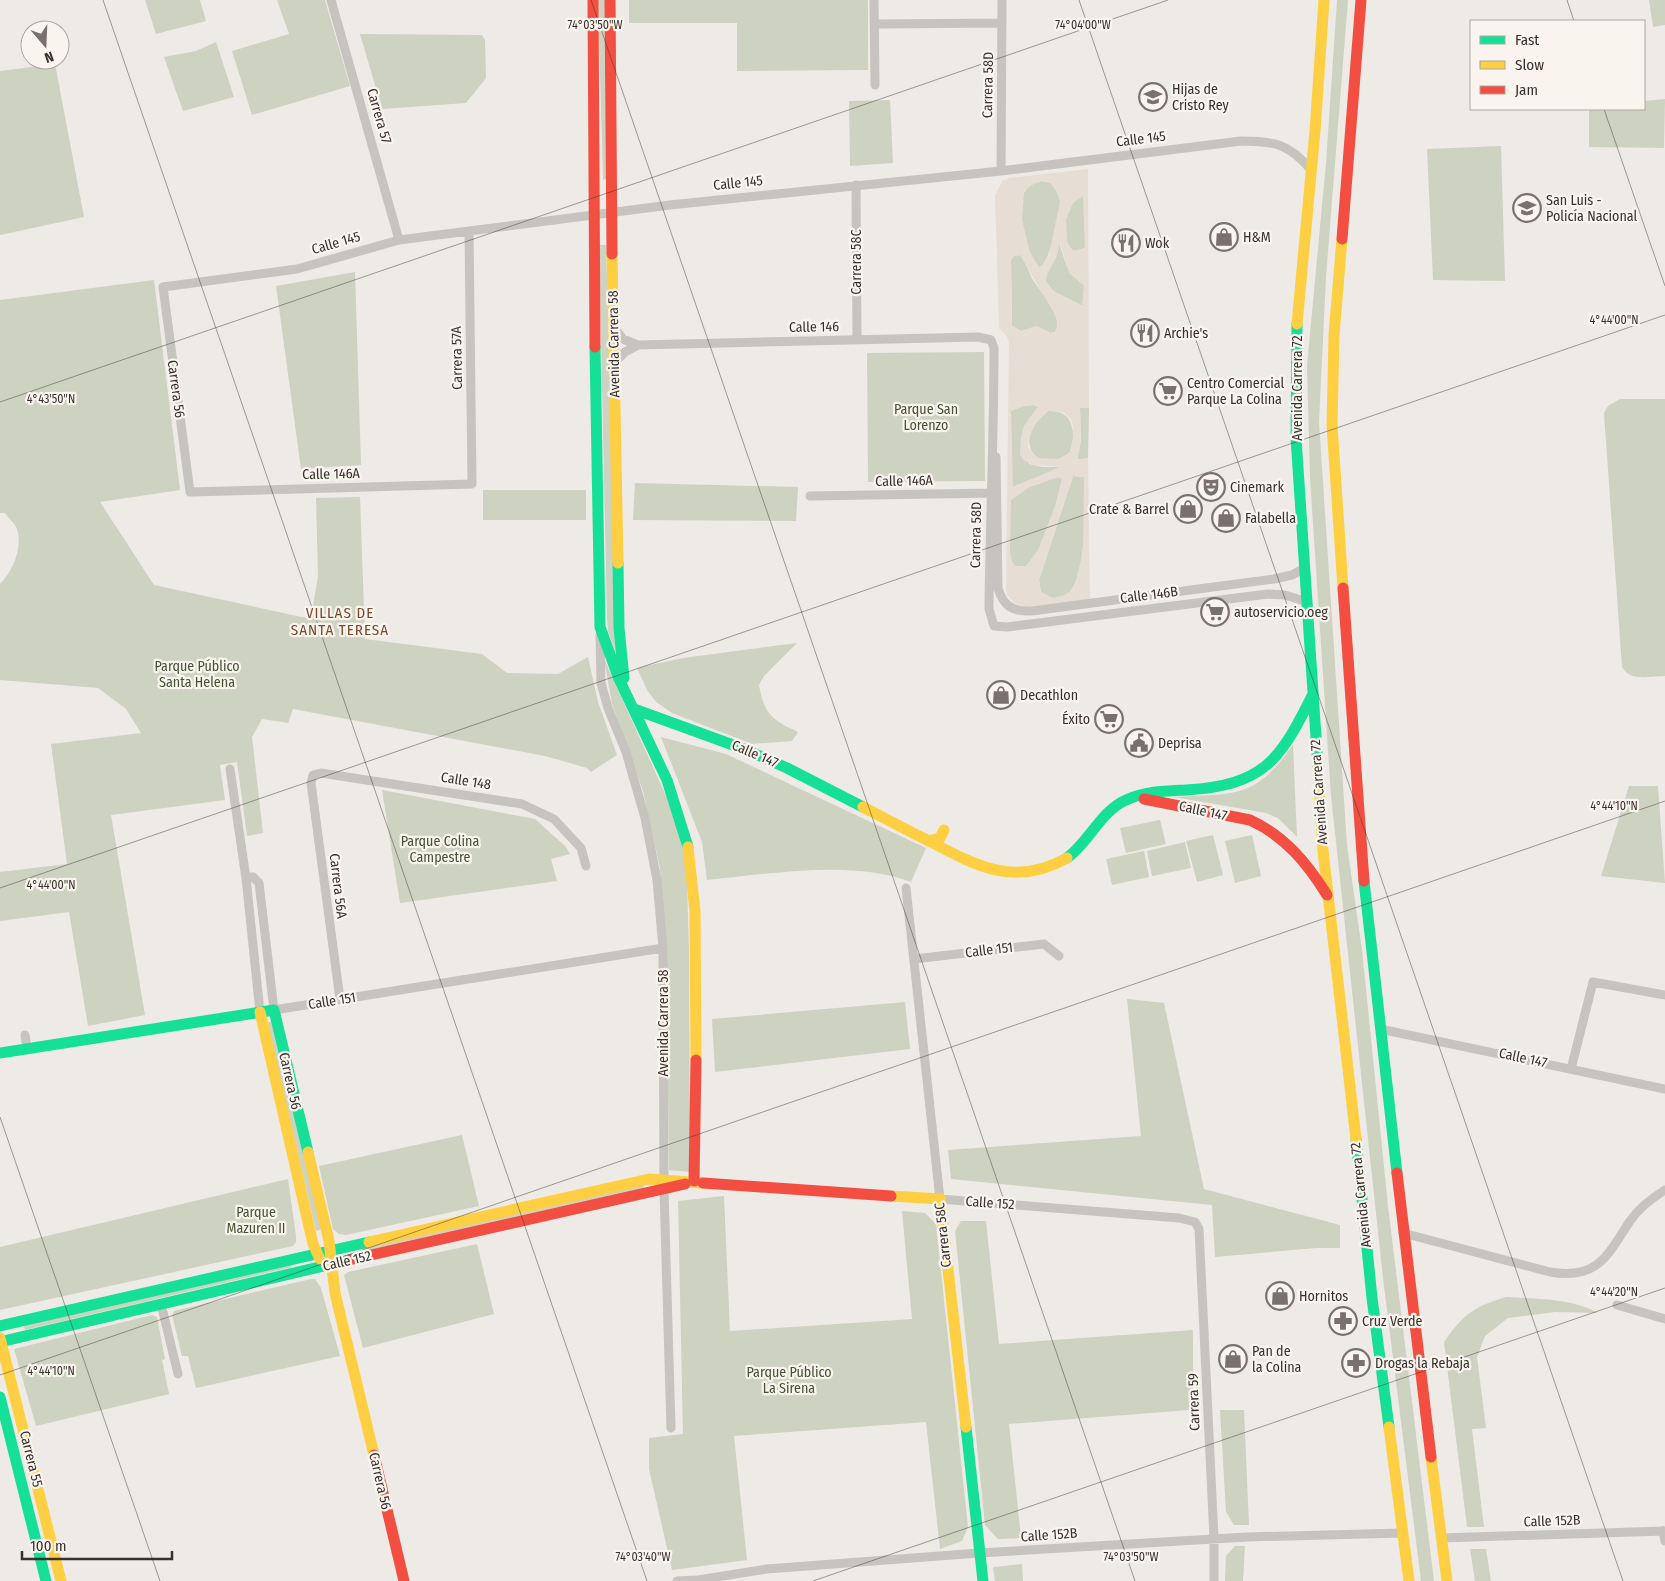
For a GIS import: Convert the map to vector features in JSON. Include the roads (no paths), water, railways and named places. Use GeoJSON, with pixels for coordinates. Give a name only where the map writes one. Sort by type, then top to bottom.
{"type":"FeatureCollection","features":[{"type":"Feature","properties":{"kind":"main road","name":"Avenida Carrera 58"},"geometry":{"type":"LineString","coordinates":[[593,0],[600,627],[606,646],[682,820],[693,876],[697,1032],[694,1181]]}},
{"type":"Feature","properties":{"kind":"main road","name":"Avenida Carrera 58"},"geometry":{"type":"LineString","coordinates":[[610,0],[611,213],[619,628],[625,688]]}},
{"type":"Feature","properties":{"kind":"main road","name":"Avenida Carrera 72"},"geometry":{"type":"LineString","coordinates":[[1324,0],[1296,331],[1295,386],[1323,851],[1372,1298],[1409,1581]]}},
{"type":"Feature","properties":{"kind":"main road"},"geometry":{"type":"LineString","coordinates":[[1362,0],[1334,335],[1332,425],[1358,810],[1380,1030],[1447,1581]]}},
{"type":"Feature","properties":{"kind":"main road","name":"Calle 147"},"geometry":{"type":"LineString","coordinates":[[634,709],[744,749],[871,810],[975,865],[1002,872],[1032,872],[1063,862],[1085,844],[1112,810],[1134,797],[1217,788],[1254,777],[1277,758],[1295,730],[1313,694]]}},
{"type":"Feature","properties":{"kind":"main road","name":"Calle 147"},"geometry":{"type":"LineString","coordinates":[[1134,797],[1250,820],[1265,826],[1292,848],[1306,864],[1328,897]]}},
{"type":"Feature","properties":{"kind":"main road","name":"Calle 147"},"geometry":{"type":"LineString","coordinates":[[871,810],[899,817],[942,834],[1002,872]]}},
{"type":"Feature","properties":{"kind":"main road"},"geometry":{"type":"LineString","coordinates":[[928,841],[942,834]]}},
{"type":"Feature","properties":{"kind":"main road","name":"Calle 151"},"geometry":{"type":"LineString","coordinates":[[0,1053],[274,1010]]}},
{"type":"Feature","properties":{"kind":"main road","name":"Carrera 56"},"geometry":{"type":"LineString","coordinates":[[274,1010],[330,1250],[327,1265]]}},
{"type":"Feature","properties":{"kind":"main road","name":"Carrera 56"},"geometry":{"type":"LineString","coordinates":[[260,1012],[296,1173],[317,1253],[327,1265],[335,1293],[404,1581]]}},
{"type":"Feature","properties":{"kind":"main road","name":"Calle 152"},"geometry":{"type":"LineString","coordinates":[[0,1326],[649,1179],[664,1184]]}},
{"type":"Feature","properties":{"kind":"main road","name":"Calle 152"},"geometry":{"type":"LineString","coordinates":[[1,1340],[327,1265],[664,1184],[694,1181],[940,1200]]}},
{"type":"Feature","properties":{"kind":"main road","name":"Carrera 58C"},"geometry":{"type":"LineString","coordinates":[[940,1200],[982,1581]]}},
{"type":"Feature","properties":{"kind":"main road","name":"Carrera 55"},"geometry":{"type":"LineString","coordinates":[[1,1340],[61,1581]]}},
{"type":"Feature","properties":{"kind":"main road","name":"Carrera 55"},"geometry":{"type":"LineString","coordinates":[[0,1397],[46,1581]]}},
{"type":"Feature","properties":{"kind":"street","name":"Carrera 57"},"geometry":{"type":"LineString","coordinates":[[332,0],[400,240]]}},
{"type":"Feature","properties":{"kind":"street"},"geometry":{"type":"LineString","coordinates":[[874,0],[875,85]]}},
{"type":"Feature","properties":{"kind":"street","name":"Carrera 58D"},"geometry":{"type":"LineString","coordinates":[[1001,171],[1002,0]]}},
{"type":"Feature","properties":{"kind":"street"},"geometry":{"type":"LineString","coordinates":[[874,24],[1002,23]]}},
{"type":"Feature","properties":{"kind":"street","name":"Calle 145"},"geometry":{"type":"LineString","coordinates":[[163,287],[297,269],[400,240],[594,215],[856,185],[1001,171],[1241,141],[1264,141],[1284,147],[1302,159],[1311,170]]}},
{"type":"Feature","properties":{"kind":"street","name":"Carrera 58C"},"geometry":{"type":"LineString","coordinates":[[856,185],[857,340]]}},
{"type":"Feature","properties":{"kind":"street","name":"Carrera 57A"},"geometry":{"type":"LineString","coordinates":[[469,231],[472,484]]}},
{"type":"Feature","properties":{"kind":"street","name":"Carrera 56"},"geometry":{"type":"LineString","coordinates":[[163,287],[190,492]]}},
{"type":"Feature","properties":{"kind":"street"},"geometry":{"type":"LineString","coordinates":[[613,326],[623,339],[638,345]]}},
{"type":"Feature","properties":{"kind":"street","name":"Calle 146"},"geometry":{"type":"LineString","coordinates":[[638,345],[978,337],[991,340]]}},
{"type":"Feature","properties":{"kind":"street","name":"Carrera 58D"},"geometry":{"type":"LineString","coordinates":[[991,340],[994,348],[994,493],[998,588],[1008,606]]}},
{"type":"Feature","properties":{"kind":"street"},"geometry":{"type":"LineString","coordinates":[[614,363],[625,352],[638,345]]}},
{"type":"Feature","properties":{"kind":"street","name":"Calle 146A"},"geometry":{"type":"LineString","coordinates":[[190,492],[472,484]]}},
{"type":"Feature","properties":{"kind":"street","name":"Carrera 58D"},"geometry":{"type":"LineString","coordinates":[[994,493],[989,609],[994,626]]}},
{"type":"Feature","properties":{"kind":"street","name":"Calle 146A"},"geometry":{"type":"LineString","coordinates":[[810,496],[994,493]]}},
{"type":"Feature","properties":{"kind":"street","name":"Calle 146B"},"geometry":{"type":"LineString","coordinates":[[1008,606],[1014,610],[1032,610],[1240,584],[1281,578],[1305,568]]}},
{"type":"Feature","properties":{"kind":"street"},"geometry":{"type":"LineString","coordinates":[[1240,584],[1242,597]]}},
{"type":"Feature","properties":{"kind":"street","name":"Calle 146B"},"geometry":{"type":"LineString","coordinates":[[994,626],[1007,627],[1278,594],[1307,602]]}},
{"type":"Feature","properties":{"kind":"street","name":"Avenida Carrera 58"},"geometry":{"type":"LineString","coordinates":[[600,627],[601,683],[608,708],[626,752],[649,833],[658,880],[663,948],[664,1184],[671,1428]]}},
{"type":"Feature","properties":{"kind":"street","name":"Carrera 56"},"geometry":{"type":"LineString","coordinates":[[230,769],[246,878],[260,1012]]}},
{"type":"Feature","properties":{"kind":"street","name":"Calle 148"},"geometry":{"type":"LineString","coordinates":[[313,775],[321,772],[522,804],[554,819],[581,848],[586,866]]}},
{"type":"Feature","properties":{"kind":"street","name":"Carrera 56A"},"geometry":{"type":"LineString","coordinates":[[313,775],[312,793],[340,1000]]}},
{"type":"Feature","properties":{"kind":"street","name":"Carrera 56"},"geometry":{"type":"LineString","coordinates":[[246,878],[253,877],[259,883],[274,1010]]}},
{"type":"Feature","properties":{"kind":"street","name":"Carrera 58C"},"geometry":{"type":"LineString","coordinates":[[906,888],[940,1200]]}},
{"type":"Feature","properties":{"kind":"street","name":"Calle 151"},"geometry":{"type":"LineString","coordinates":[[914,959],[1044,944],[1059,956]]}},
{"type":"Feature","properties":{"kind":"street","name":"Calle 151"},"geometry":{"type":"LineString","coordinates":[[274,1010],[663,948]]}},
{"type":"Feature","properties":{"kind":"street"},"geometry":{"type":"LineString","coordinates":[[1571,1069],[1593,982],[1665,994]]}},
{"type":"Feature","properties":{"kind":"street","name":"Calle 147"},"geometry":{"type":"LineString","coordinates":[[1380,1030],[1665,1089]]}},
{"type":"Feature","properties":{"kind":"street"},"geometry":{"type":"LineString","coordinates":[[25,1035],[27,1049]]}},
{"type":"Feature","properties":{"kind":"street"},"geometry":{"type":"LineString","coordinates":[[1404,1233],[1567,1275],[1593,1267],[1609,1255],[1642,1206],[1665,1190]]}},
{"type":"Feature","properties":{"kind":"street","name":"Calle 152"},"geometry":{"type":"LineString","coordinates":[[940,1200],[1179,1218],[1195,1222]]}},
{"type":"Feature","properties":{"kind":"street","name":"Carrera 59"},"geometry":{"type":"LineString","coordinates":[[1195,1222],[1201,1236],[1214,1538],[1214,1581]]}},
{"type":"Feature","properties":{"kind":"street"},"geometry":{"type":"LineString","coordinates":[[161,1304],[178,1374]]}},
{"type":"Feature","properties":{"kind":"street"},"geometry":{"type":"LineString","coordinates":[[1617,1305],[1665,1319]]}},
{"type":"Feature","properties":{"kind":"street"},"geometry":{"type":"LineString","coordinates":[[1664,1531],[1665,1542]]}},
{"type":"Feature","properties":{"kind":"street","name":"Calle 152B"},"geometry":{"type":"LineString","coordinates":[[1441,1538],[1664,1531]]}},
{"type":"Feature","properties":{"kind":"street","name":"Calle 152B"},"geometry":{"type":"LineString","coordinates":[[677,1581],[697,1581],[767,1569],[979,1553],[1214,1538],[1402,1533]]}},
{"type":"Feature","properties":{"kind":"place","name":"Hijas de Cristo Rey"},"geometry":{"type":"Point","coordinates":[1153,97]}},
{"type":"Feature","properties":{"kind":"place","name":"San Luis - Policía Nacional"},"geometry":{"type":"Point","coordinates":[1527,208]}},
{"type":"Feature","properties":{"kind":"place","name":"H&M"},"geometry":{"type":"Point","coordinates":[1224,237]}},
{"type":"Feature","properties":{"kind":"place","name":"Wok"},"geometry":{"type":"Point","coordinates":[1126,243]}},
{"type":"Feature","properties":{"kind":"place","name":"Archie's"},"geometry":{"type":"Point","coordinates":[1145,333]}},
{"type":"Feature","properties":{"kind":"place","name":"Centro Comercial Parque La Colina"},"geometry":{"type":"Point","coordinates":[1168,391]}},
{"type":"Feature","properties":{"kind":"place","name":"Cinemark"},"geometry":{"type":"Point","coordinates":[1211,487]}},
{"type":"Feature","properties":{"kind":"place","name":"Crate & Barrel"},"geometry":{"type":"Point","coordinates":[1188,509]}},
{"type":"Feature","properties":{"kind":"place","name":"Falabella"},"geometry":{"type":"Point","coordinates":[1226,518]}},
{"type":"Feature","properties":{"kind":"place","name":"autoservicio.oeg"},"geometry":{"type":"Point","coordinates":[1215,612]}},
{"type":"Feature","properties":{"kind":"place","name":"Decathlon"},"geometry":{"type":"Point","coordinates":[1001,695]}},
{"type":"Feature","properties":{"kind":"place","name":"Éxito"},"geometry":{"type":"Point","coordinates":[1109,719]}},
{"type":"Feature","properties":{"kind":"place","name":"Deprisa"},"geometry":{"type":"Point","coordinates":[1139,743]}},
{"type":"Feature","properties":{"kind":"place","name":"Hornitos"},"geometry":{"type":"Point","coordinates":[1280,1296]}},
{"type":"Feature","properties":{"kind":"place","name":"Cruz Verde"},"geometry":{"type":"Point","coordinates":[1343,1321]}},
{"type":"Feature","properties":{"kind":"place","name":"Pan de la Colina"},"geometry":{"type":"Point","coordinates":[1233,1359]}},
{"type":"Feature","properties":{"kind":"place","name":"Drogas la Rebaja"},"geometry":{"type":"Point","coordinates":[1356,1363]}},
{"type":"Feature","properties":{"kind":"district","name":"VILLAS DE SANTA TERESA"},"geometry":{"type":"Point","coordinates":[340,622]}},
{"type":"Feature","properties":{"kind":"park label","name":"Parque San Lorenzo"},"geometry":{"type":"Point","coordinates":[926,418]}},
{"type":"Feature","properties":{"kind":"park label","name":"Parque Público Santa Helena"},"geometry":{"type":"Point","coordinates":[197,674]}},
{"type":"Feature","properties":{"kind":"park label","name":"Parque Colina Campestre"},"geometry":{"type":"Point","coordinates":[440,850]}},
{"type":"Feature","properties":{"kind":"park label","name":"Parque Mazuren II"},"geometry":{"type":"Point","coordinates":[256,1220]}},
{"type":"Feature","properties":{"kind":"park label","name":"Parque Público La Sirena"},"geometry":{"type":"Point","coordinates":[789,1380]}}]}
